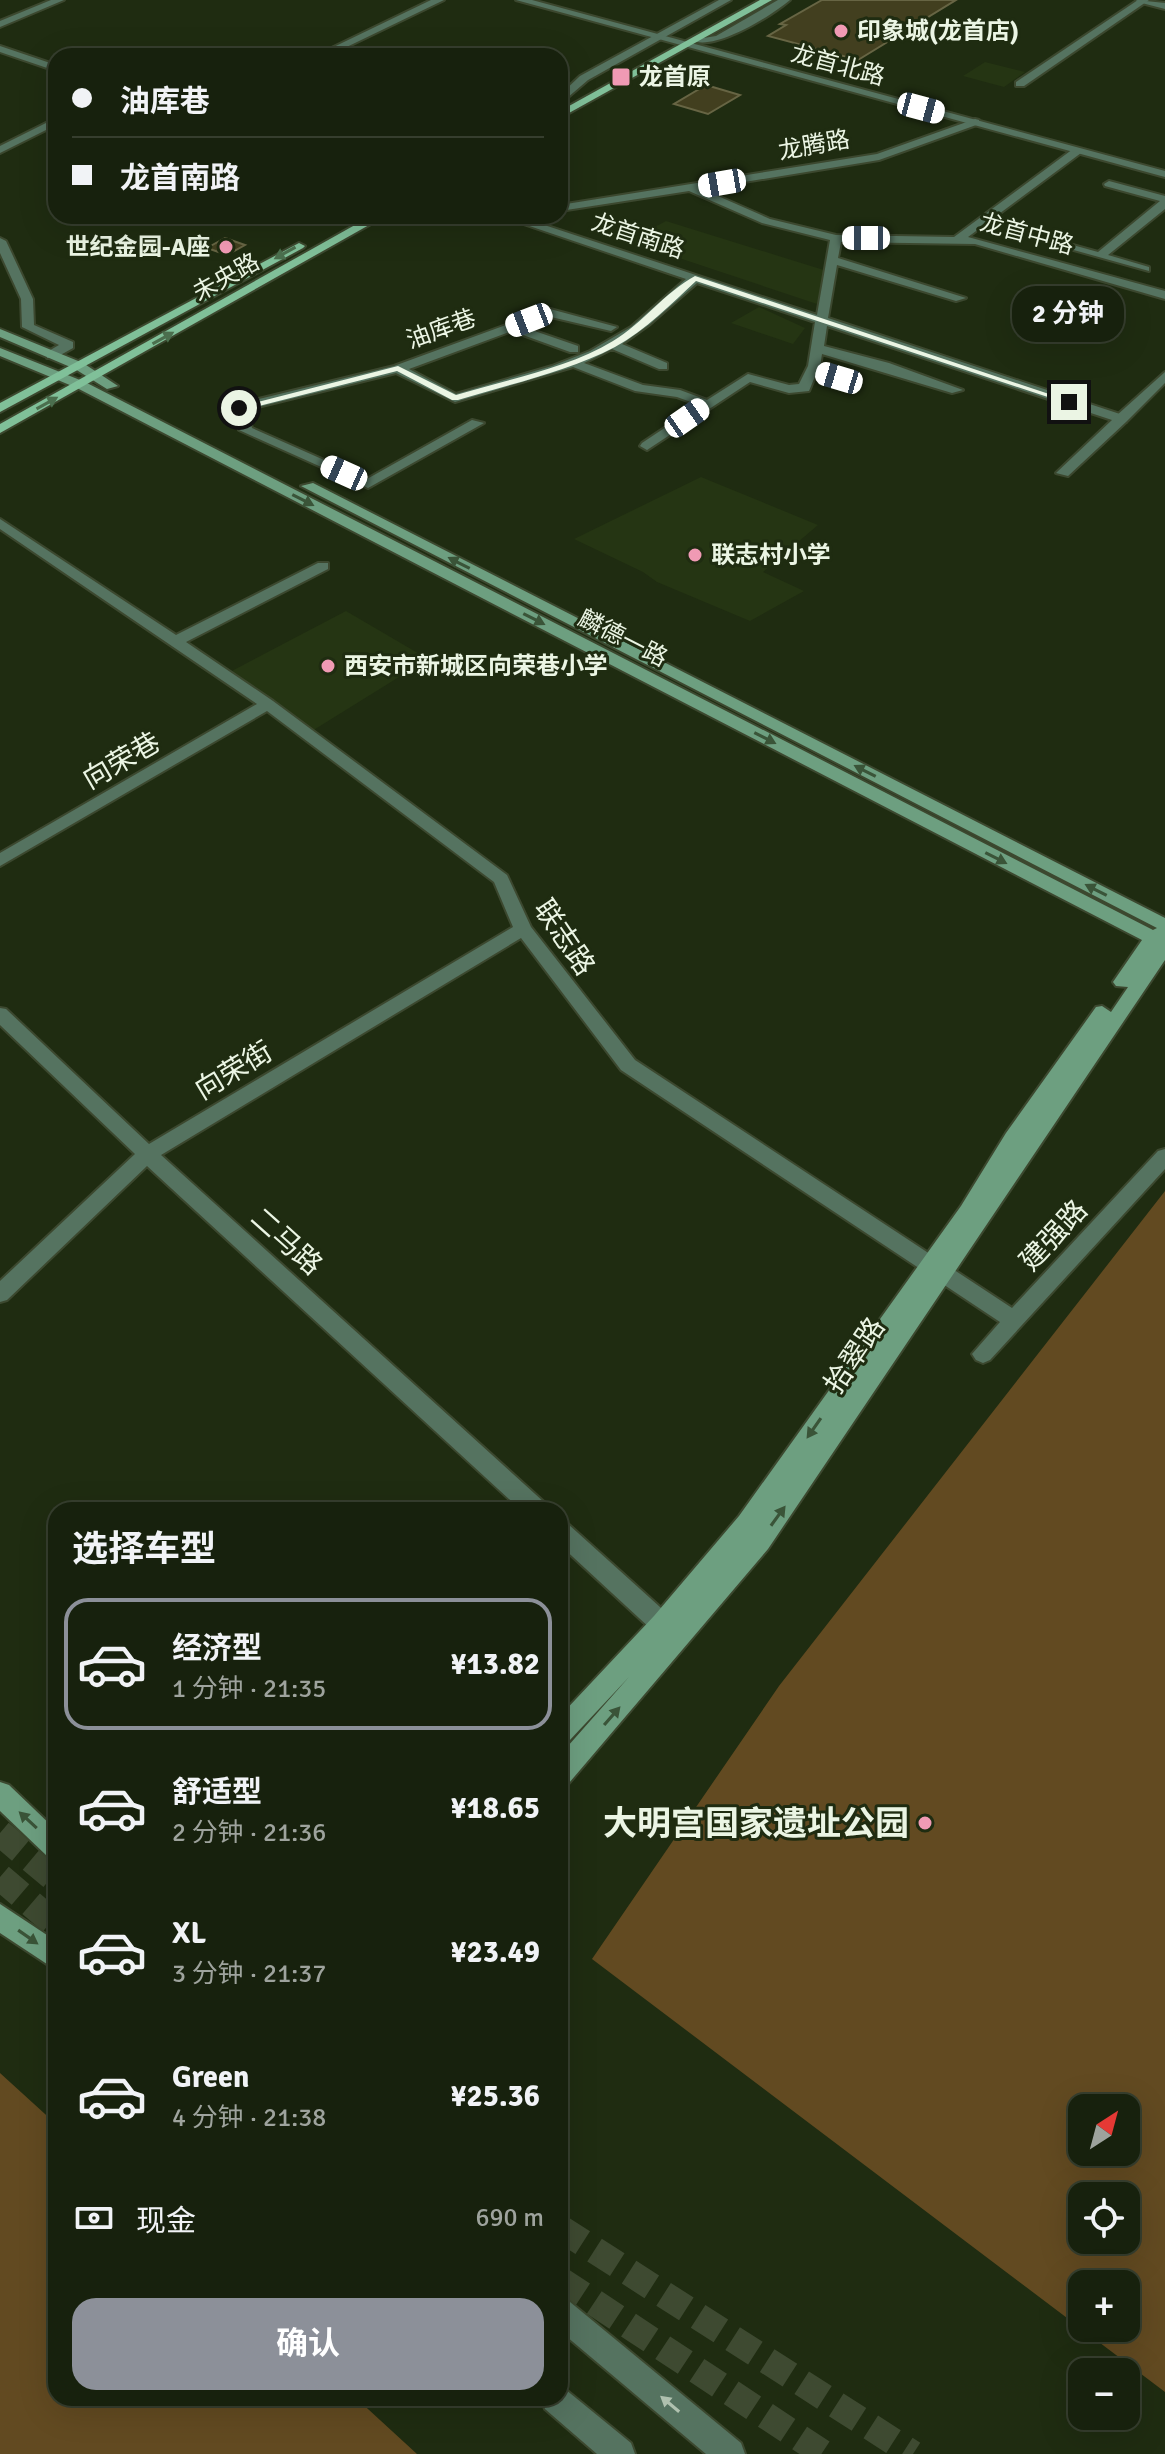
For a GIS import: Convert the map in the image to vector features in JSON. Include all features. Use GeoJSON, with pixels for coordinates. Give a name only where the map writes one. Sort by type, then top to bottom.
{"type":"FeatureCollection","features":[{"type":"Feature","properties":{"kind":"main road"},"geometry":{"type":"LineString","coordinates":[[568,96],[667,38],[743,0]]}},
{"type":"Feature","properties":{"kind":"main road"},"geometry":{"type":"LineString","coordinates":[[568,111],[767,0]]}},
{"type":"Feature","properties":{"kind":"main road","name":"未央路"},"geometry":{"type":"LineString","coordinates":[[0,408],[339,224]]}},
{"type":"Feature","properties":{"kind":"main road","name":"未央路"},"geometry":{"type":"LineString","coordinates":[[0,429],[365,224]]}},
{"type":"Feature","properties":{"kind":"main road","name":"麟德一路"},"geometry":{"type":"LineString","coordinates":[[0,333],[79,366],[88,381]]}},
{"type":"Feature","properties":{"kind":"main road","name":"麟德一路"},"geometry":{"type":"LineString","coordinates":[[0,352],[59,376],[88,381],[1162,937]]}},
{"type":"Feature","properties":{"kind":"main road","name":"拾翠路"},"geometry":{"type":"LineString","coordinates":[[568,1726],[670,1632],[767,1532],[936,1269],[1162,937]]}},
{"type":"Feature","properties":{"kind":"main road","name":"拾翠路"},"geometry":{"type":"LineString","coordinates":[[568,1764],[670,1632]]}},
{"type":"Feature","properties":{"kind":"main road"},"geometry":{"type":"LineString","coordinates":[[0,1794],[48,1839]]}},
{"type":"Feature","properties":{"kind":"main road"},"geometry":{"type":"LineString","coordinates":[[0,1917],[48,1951]]}},
{"type":"Feature","properties":{"kind":"street"},"geometry":{"type":"LineString","coordinates":[[0,24],[59,0]]}},
{"type":"Feature","properties":{"kind":"street"},"geometry":{"type":"LineString","coordinates":[[337,48],[439,0]]}},
{"type":"Feature","properties":{"kind":"street"},"geometry":{"type":"LineString","coordinates":[[521,0],[667,38],[726,0]]}},
{"type":"Feature","properties":{"kind":"street"},"geometry":{"type":"LineString","coordinates":[[534,0],[667,38]]}},
{"type":"Feature","properties":{"kind":"street"},"geometry":{"type":"LineString","coordinates":[[691,42],[718,39],[785,0]]}},
{"type":"Feature","properties":{"kind":"street"},"geometry":{"type":"LineString","coordinates":[[1020,84],[1142,0],[1165,6]]}},
{"type":"Feature","properties":{"kind":"street","name":"龙首北路"},"geometry":{"type":"LineString","coordinates":[[667,38],[691,42],[1165,174]]}},
{"type":"Feature","properties":{"kind":"street"},"geometry":{"type":"LineString","coordinates":[[0,49],[48,65]]}},
{"type":"Feature","properties":{"kind":"street","name":"龙腾路"},"geometry":{"type":"LineString","coordinates":[[568,207],[879,157],[975,122]]}},
{"type":"Feature","properties":{"kind":"street"},"geometry":{"type":"LineString","coordinates":[[0,150],[48,125]]}},
{"type":"Feature","properties":{"kind":"street"},"geometry":{"type":"LineString","coordinates":[[958,239],[1077,151]]}},
{"type":"Feature","properties":{"kind":"street"},"geometry":{"type":"LineString","coordinates":[[1109,184],[1165,201]]}},
{"type":"Feature","properties":{"kind":"street","name":"龙首中路"},"geometry":{"type":"LineString","coordinates":[[692,188],[766,221],[836,238],[976,241],[1165,295]]}},
{"type":"Feature","properties":{"kind":"street"},"geometry":{"type":"LineString","coordinates":[[1100,256],[1165,201]]}},
{"type":"Feature","properties":{"kind":"street","name":"龙首南路"},"geometry":{"type":"LineString","coordinates":[[530,224],[1121,419]]}},
{"type":"Feature","properties":{"kind":"street"},"geometry":{"type":"LineString","coordinates":[[647,446],[748,378],[762,379],[789,389],[804,388],[813,369],[836,238]]}},
{"type":"Feature","properties":{"kind":"street"},"geometry":{"type":"LineString","coordinates":[[0,241],[27,299],[28,327],[69,345],[51,355]]}},
{"type":"Feature","properties":{"kind":"street"},"geometry":{"type":"LineString","coordinates":[[1051,242],[1145,269]]}},
{"type":"Feature","properties":{"kind":"street"},"geometry":{"type":"LineString","coordinates":[[833,260],[960,298]]}},
{"type":"Feature","properties":{"kind":"street"},"geometry":{"type":"LineString","coordinates":[[398,369],[455,398],[572,356],[613,345],[644,324],[695,278]]}},
{"type":"Feature","properties":{"kind":"street","name":"油库巷"},"geometry":{"type":"LineString","coordinates":[[477,423],[368,484],[246,430],[239,408],[398,369],[552,313],[611,327]]}},
{"type":"Feature","properties":{"kind":"street"},"geometry":{"type":"LineString","coordinates":[[511,327],[640,388],[680,394],[707,404]]}},
{"type":"Feature","properties":{"kind":"street"},"geometry":{"type":"LineString","coordinates":[[613,345],[663,366]]}},
{"type":"Feature","properties":{"kind":"street"},"geometry":{"type":"LineString","coordinates":[[815,348],[885,366],[957,390]]}},
{"type":"Feature","properties":{"kind":"street"},"geometry":{"type":"LineString","coordinates":[[813,369],[839,378]]}},
{"type":"Feature","properties":{"kind":"street"},"geometry":{"type":"LineString","coordinates":[[1063,473],[1165,376]]}},
{"type":"Feature","properties":{"kind":"street","name":"联志路"},"geometry":{"type":"LineString","coordinates":[[0,523],[268,704],[501,879],[523,929],[628,1065],[1013,1320]]}},
{"type":"Feature","properties":{"kind":"street"},"geometry":{"type":"LineString","coordinates":[[175,641],[323,566]]}},
{"type":"Feature","properties":{"kind":"street","name":"向荣巷"},"geometry":{"type":"LineString","coordinates":[[0,860],[268,704]]}},
{"type":"Feature","properties":{"kind":"street","name":"向荣街"},"geometry":{"type":"LineString","coordinates":[[0,1294],[147,1154],[523,929]]}},
{"type":"Feature","properties":{"kind":"street","name":"二马路"},"geometry":{"type":"LineString","coordinates":[[0,1014],[147,1154],[528,1502]]}},
{"type":"Feature","properties":{"kind":"street","name":"建强路"},"geometry":{"type":"LineString","coordinates":[[983,1354],[1165,1156]]}},
{"type":"Feature","properties":{"kind":"street"},"geometry":{"type":"LineString","coordinates":[[568,1538],[670,1632]]}},
{"type":"Feature","properties":{"kind":"street"},"geometry":{"type":"LineString","coordinates":[[568,2319],[730,2454]]}},
{"type":"Feature","properties":{"kind":"street"},"geometry":{"type":"LineString","coordinates":[[565,2406],[620,2454]]}},
{"type":"Feature","properties":{"kind":"shaded area"},"geometry":{"type":"Polygon","coordinates":[[[985,62],[1025,72],[1004,87],[963,76],[985,62]]]}},
{"type":"Feature","properties":{"kind":"shaded area"},"geometry":{"type":"Polygon","coordinates":[[[666,221],[827,271],[820,305],[628,241],[666,221]]]}},
{"type":"Feature","properties":{"kind":"shaded area"},"geometry":{"type":"Polygon","coordinates":[[[759,307],[805,328],[793,344],[731,323],[759,307]]]}},
{"type":"Feature","properties":{"kind":"shaded area","name":"联志村小学"},"geometry":{"type":"Polygon","coordinates":[[[701,477],[818,525],[763,572],[804,591],[750,621],[657,582],[643,572],[574,539],[701,477]]]}},
{"type":"Feature","properties":{"kind":"shaded area","name":"西安市新城区向荣巷小学"},"geometry":{"type":"Polygon","coordinates":[[[346,611],[428,659],[312,731],[228,673],[346,611]]]}},
{"type":"Feature","properties":{"kind":"shaded area","name":"大明宫国家遗址公园"},"geometry":{"type":"Polygon","coordinates":[[[1165,1191],[1165,2392],[1140,2373],[1140,2358],[1120,2358],[1099,2342],[1140,2342],[1140,2270],[1068,2270],[1068,2319],[592,1959],[779,1686],[1165,1191]]]}},
{"type":"Feature","properties":{"kind":"shaded area"},"geometry":{"type":"Polygon","coordinates":[[[0,2073],[48,2117],[48,2406],[365,2406],[417,2454],[0,2454],[0,2073]]]}},
{"type":"Feature","properties":{"kind":"building","name":"印象城(龙首店)"},"geometry":{"type":"Polygon","coordinates":[[[822,0],[956,0],[858,60],[768,36],[786,25],[780,24],[822,0]]]}},
{"type":"Feature","properties":{"kind":"building"},"geometry":{"type":"Polygon","coordinates":[[[706,85],[740,95],[708,114],[674,104],[706,85]]]}},
{"type":"Feature","properties":{"kind":"building","name":"世纪金园-A座"},"geometry":{"type":"Polygon","coordinates":[[[225,238],[245,245],[227,255],[207,248],[225,238]]]}},
{"type":"Feature","properties":{"kind":"tunnel"},"geometry":{"type":"LineString","coordinates":[[0,1833],[48,1873]]}},
{"type":"Feature","properties":{"kind":"tunnel"},"geometry":{"type":"LineString","coordinates":[[0,1877],[48,1918]]}},
{"type":"Feature","properties":{"kind":"tunnel"},"geometry":{"type":"LineString","coordinates":[[568,2233],[913,2454]]}},
{"type":"Feature","properties":{"kind":"tunnel"},"geometry":{"type":"LineString","coordinates":[[568,2285],[824,2454]]}},
{"type":"Feature","properties":{"kind":"place","name":"印象城(龙首店)"},"geometry":{"type":"Point","coordinates":[841,31]}},
{"type":"Feature","properties":{"kind":"place","name":"龙首原"},"geometry":{"type":"Point","coordinates":[621,77]}},
{"type":"Feature","properties":{"kind":"place","name":"世纪金园-A座"},"geometry":{"type":"Point","coordinates":[226,247]}},
{"type":"Feature","properties":{"kind":"place","name":"联志村小学"},"geometry":{"type":"Point","coordinates":[695,555]}},
{"type":"Feature","properties":{"kind":"place","name":"西安市新城区向荣巷小学"},"geometry":{"type":"Point","coordinates":[328,666]}},
{"type":"Feature","properties":{"kind":"place","name":"大明宫国家遗址公园"},"geometry":{"type":"Point","coordinates":[925,1823]}},
{"type":"Feature","properties":{"kind":"route"},"geometry":{"type":"LineString","coordinates":[[239,408],[398,369],[455,398],[571,362],[613,345],[644,324],[695,278],[1069,402]]}}]}
